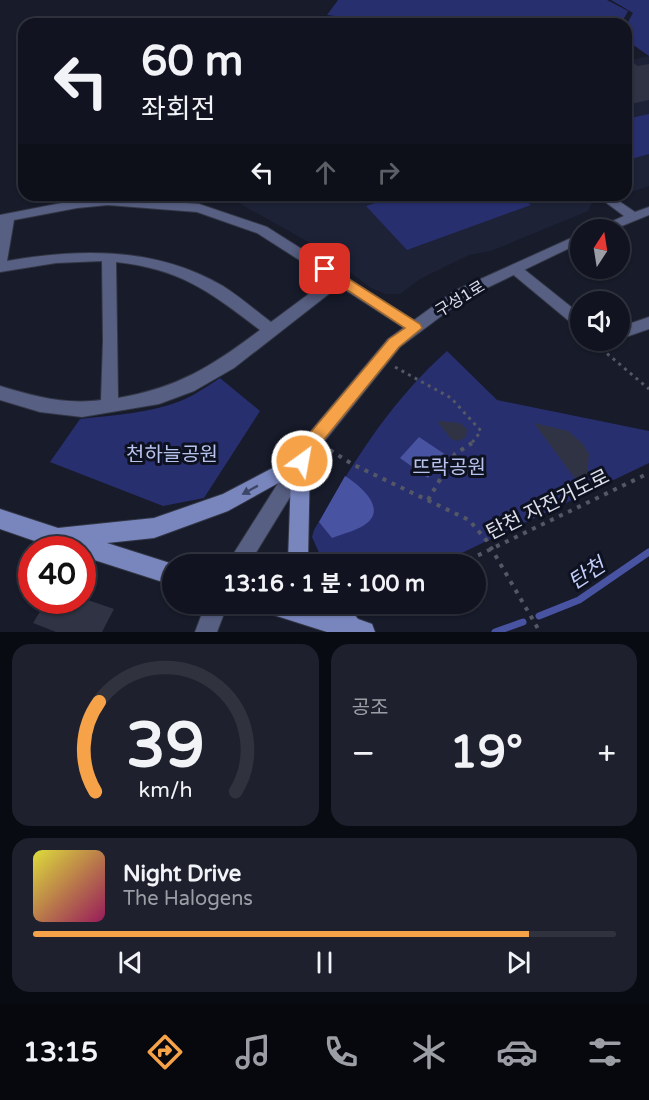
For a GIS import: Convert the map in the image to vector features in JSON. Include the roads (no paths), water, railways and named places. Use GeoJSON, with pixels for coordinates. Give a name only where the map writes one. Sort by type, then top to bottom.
{"type":"FeatureCollection","features":[{"type":"Feature","properties":{"kind":"main road"},"geometry":{"type":"LineString","coordinates":[[75,536],[154,528],[228,502],[302,461]]}},
{"type":"Feature","properties":{"kind":"main road"},"geometry":{"type":"LineString","coordinates":[[298,554],[302,461]]}},
{"type":"Feature","properties":{"kind":"main road"},"geometry":{"type":"LineString","coordinates":[[0,519],[49,536]]}},
{"type":"Feature","properties":{"kind":"main road"},"geometry":{"type":"LineString","coordinates":[[96,551],[162,571]]}},
{"type":"Feature","properties":{"kind":"main road"},"geometry":{"type":"LineString","coordinates":[[305,614],[358,630]]}},
{"type":"Feature","properties":{"kind":"main road"},"geometry":{"type":"LineString","coordinates":[[342,614],[358,630]]}},
{"type":"Feature","properties":{"kind":"street"},"geometry":{"type":"LineString","coordinates":[[0,262],[4,218],[77,204],[108,201],[199,208],[262,230],[415,328]]}},
{"type":"Feature","properties":{"kind":"street"},"geometry":{"type":"LineString","coordinates":[[611,201],[633,216]]}},
{"type":"Feature","properties":{"kind":"street"},"geometry":{"type":"LineString","coordinates":[[626,219],[649,211]]}},
{"type":"Feature","properties":{"kind":"street","name":"구성1로"},"geometry":{"type":"LineString","coordinates":[[243,554],[314,441],[394,343],[459,295],[570,243]]}},
{"type":"Feature","properties":{"kind":"street"},"geometry":{"type":"LineString","coordinates":[[0,267],[56,256],[109,256],[141,260],[175,270],[213,287],[271,330]]}},
{"type":"Feature","properties":{"kind":"street"},"geometry":{"type":"LineString","coordinates":[[109,256],[111,341],[109,406]]}},
{"type":"Feature","properties":{"kind":"street"},"geometry":{"type":"LineString","coordinates":[[515,269],[570,314]]}},
{"type":"Feature","properties":{"kind":"street"},"geometry":{"type":"LineString","coordinates":[[0,393],[40,405],[82,410],[159,397],[188,386],[228,363],[340,278]]}},
{"type":"Feature","properties":{"kind":"street"},"geometry":{"type":"LineString","coordinates":[[630,332],[649,323]]}},
{"type":"Feature","properties":{"kind":"street"},"geometry":{"type":"LineString","coordinates":[[206,632],[213,614]]}},
{"type":"Feature","properties":{"kind":"water"},"geometry":{"type":"Polygon","coordinates":[[[419,437],[446,455],[428,478],[400,458],[419,437]]]}},
{"type":"Feature","properties":{"kind":"water"},"geometry":{"type":"Polygon","coordinates":[[[345,476],[363,490],[374,510],[372,517],[364,525],[332,538],[319,522],[345,476]]]}},
{"type":"Feature","properties":{"kind":"waterway","name":"탄천"},"geometry":{"type":"LineString","coordinates":[[539,616],[579,600],[649,552]]}},
{"type":"Feature","properties":{"kind":"waterway","name":"탄천"},"geometry":{"type":"LineString","coordinates":[[495,632],[523,622]]}},
{"type":"Feature","properties":{"kind":"park label","name":"천하늘공원"},"geometry":{"type":"Point","coordinates":[172,455]}},
{"type":"Feature","properties":{"kind":"park label","name":"뜨락공원"},"geometry":{"type":"Point","coordinates":[449,468]}}]}
